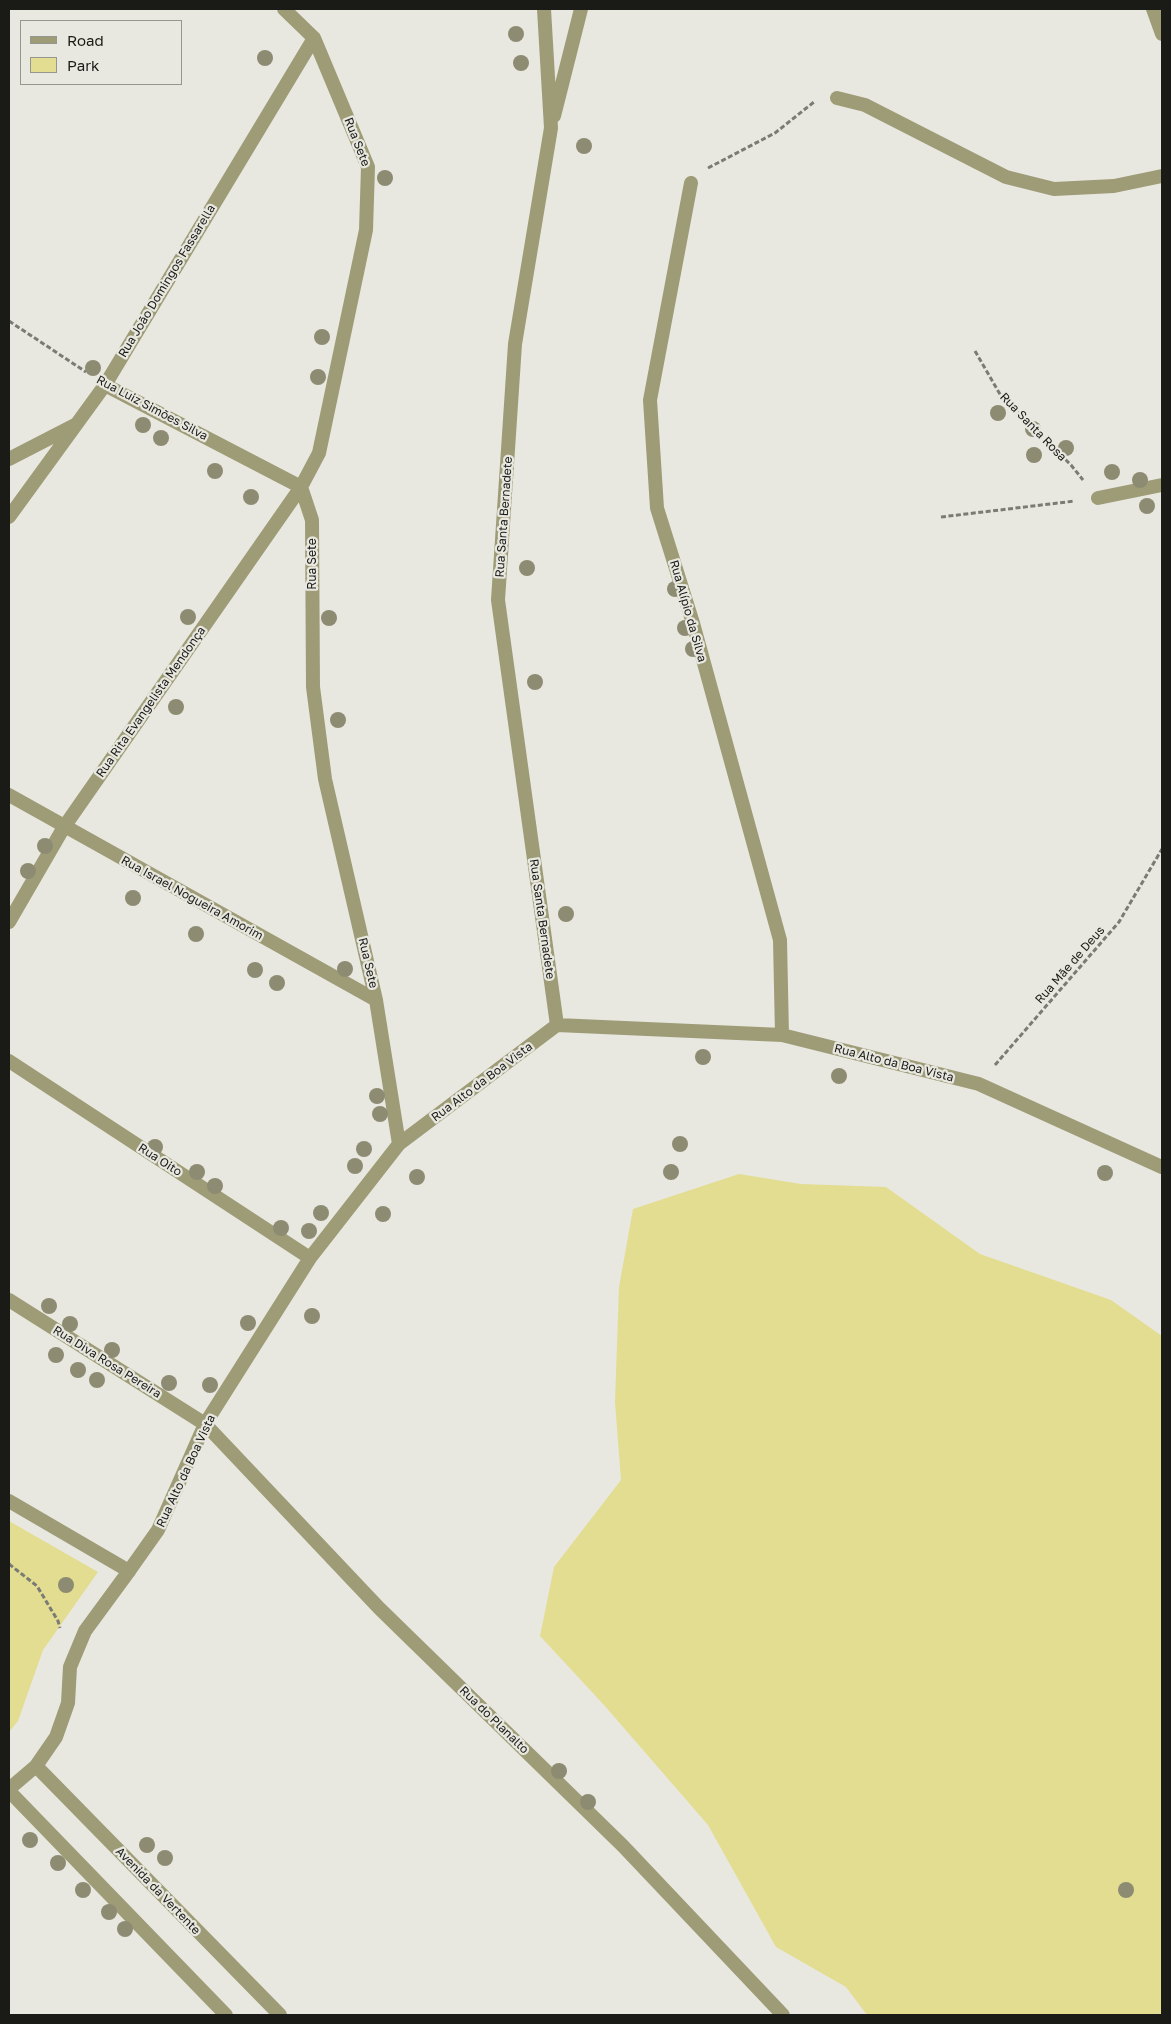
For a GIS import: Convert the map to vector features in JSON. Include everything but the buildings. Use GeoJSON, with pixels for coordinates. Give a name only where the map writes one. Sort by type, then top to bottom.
{"type":"FeatureCollection","features":[{"type":"Feature","properties":{"kind":"street","name":"Rua Sete"},"geometry":{"type":"LineString","coordinates":[[284,9],[314,38],[368,167],[364,240],[319,453],[301,487],[312,520],[313,687],[326,779],[376,1000],[399,1144]]}},
{"type":"Feature","properties":{"kind":"street","name":"Rua Santa Bernadete"},"geometry":{"type":"LineString","coordinates":[[544,9],[551,128],[515,344],[498,600],[557,1025]]}},
{"type":"Feature","properties":{"kind":"street"},"geometry":{"type":"LineString","coordinates":[[551,128],[581,9]]}},
{"type":"Feature","properties":{"kind":"street"},"geometry":{"type":"LineString","coordinates":[[1153,9],[1162,34]]}},
{"type":"Feature","properties":{"kind":"street","name":"Rua João Domingos Fassarella"},"geometry":{"type":"LineString","coordinates":[[9,518],[105,385],[314,38]]}},
{"type":"Feature","properties":{"kind":"street"},"geometry":{"type":"LineString","coordinates":[[837,98],[865,105],[1006,177],[1054,189],[1114,186],[1162,176]]}},
{"type":"Feature","properties":{"kind":"street","name":"Rua Alípio da Silva"},"geometry":{"type":"LineString","coordinates":[[691,183],[650,400],[657,508],[693,623],[780,940],[782,1035]]}},
{"type":"Feature","properties":{"kind":"street","name":"Rua Luiz Simões Silva"},"geometry":{"type":"LineString","coordinates":[[105,385],[301,487]]}},
{"type":"Feature","properties":{"kind":"street"},"geometry":{"type":"LineString","coordinates":[[9,459],[78,424]]}},
{"type":"Feature","properties":{"kind":"street"},"geometry":{"type":"LineString","coordinates":[[1098,498],[1162,484]]}},
{"type":"Feature","properties":{"kind":"street","name":"Rua Rita Evangelista Mendonça"},"geometry":{"type":"LineString","coordinates":[[9,922],[64,827],[301,487]]}},
{"type":"Feature","properties":{"kind":"street","name":"Rua Israel Nogueira Amorim"},"geometry":{"type":"LineString","coordinates":[[9,795],[376,1000]]}},
{"type":"Feature","properties":{"kind":"street","name":"Rua Alto da Boa Vista"},"geometry":{"type":"LineString","coordinates":[[9,1790],[36,1766],[56,1737],[68,1703],[70,1667],[85,1631],[158,1530],[205,1424],[310,1258],[399,1144],[557,1025],[782,1035],[979,1084],[1162,1167]]}},
{"type":"Feature","properties":{"kind":"street","name":"Rua Oito"},"geometry":{"type":"LineString","coordinates":[[9,1061],[310,1258]]}},
{"type":"Feature","properties":{"kind":"street","name":"Rua Diva Rosa Pereira"},"geometry":{"type":"LineString","coordinates":[[9,1300],[205,1424]]}},
{"type":"Feature","properties":{"kind":"street","name":"Rua do Planalto"},"geometry":{"type":"LineString","coordinates":[[205,1424],[379,1608],[623,1846],[783,2015]]}},
{"type":"Feature","properties":{"kind":"street"},"geometry":{"type":"LineString","coordinates":[[9,1501],[129,1571]]}},
{"type":"Feature","properties":{"kind":"street","name":"Avenida da Vertente"},"geometry":{"type":"LineString","coordinates":[[36,1766],[280,2015]]}},
{"type":"Feature","properties":{"kind":"street"},"geometry":{"type":"LineString","coordinates":[[9,1790],[226,2015]]}},
{"type":"Feature","properties":{"kind":"path"},"geometry":{"type":"LineString","coordinates":[[691,183],[702,171],[775,133],[814,102],[837,98]]}},
{"type":"Feature","properties":{"kind":"path","name":"Rua Luiz Simões Silva"},"geometry":{"type":"LineString","coordinates":[[9,321],[105,385]]}},
{"type":"Feature","properties":{"kind":"path","name":"Rua Santa Rosa"},"geometry":{"type":"LineString","coordinates":[[975,351],[1001,396],[1071,465],[1098,498]]}},
{"type":"Feature","properties":{"kind":"path"},"geometry":{"type":"LineString","coordinates":[[941,517],[1098,498]]}},
{"type":"Feature","properties":{"kind":"path","name":"Rua Mãe de Deus"},"geometry":{"type":"LineString","coordinates":[[979,1084],[1119,922],[1162,849]]}},
{"type":"Feature","properties":{"kind":"path"},"geometry":{"type":"LineString","coordinates":[[9,1564],[37,1586],[58,1621],[70,1667]]}},
{"type":"Feature","properties":{"kind":"green space"},"geometry":{"type":"Polygon","coordinates":[[[739,1174],[801,1184],[886,1187],[980,1254],[1111,1300],[1162,1336],[1162,2015],[867,2015],[846,1987],[776,1947],[708,1825],[604,1705],[540,1636],[554,1567],[621,1480],[615,1402],[619,1287],[633,1209],[739,1174]]]}},
{"type":"Feature","properties":{"kind":"green space"},"geometry":{"type":"Polygon","coordinates":[[[9,1521],[98,1572],[43,1650],[18,1721],[9,1732],[9,1521]]]}}]}
